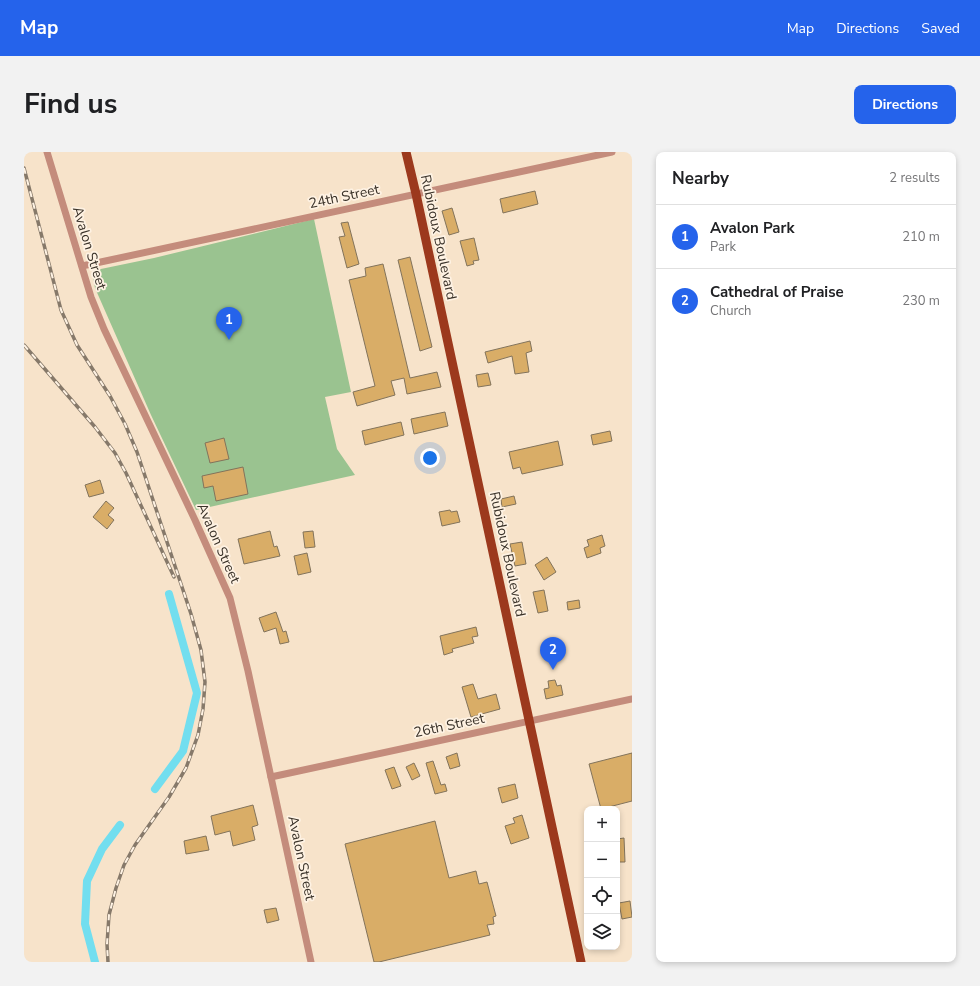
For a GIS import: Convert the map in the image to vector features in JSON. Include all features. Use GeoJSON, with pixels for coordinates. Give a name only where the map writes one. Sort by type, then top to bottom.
{"type":"FeatureCollection","features":[{"type":"Feature","properties":{"kind":"main road","name":"Rubidoux Boulevard"},"geometry":{"type":"LineString","coordinates":[[406,152],[581,962]]}},
{"type":"Feature","properties":{"kind":"street","name":"Avalon Street"},"geometry":{"type":"LineString","coordinates":[[47,152],[91,296],[104,329],[195,520],[230,598],[248,671],[311,962]]}},
{"type":"Feature","properties":{"kind":"street","name":"24th Street"},"geometry":{"type":"LineString","coordinates":[[82,266],[612,152]]}},
{"type":"Feature","properties":{"kind":"street","name":"26th Street"},"geometry":{"type":"LineString","coordinates":[[271,777],[632,699]]}},
{"type":"Feature","properties":{"kind":"green space"},"geometry":{"type":"Polygon","coordinates":[[[314,219],[351,392],[325,397],[337,449],[355,475],[196,510],[151,415],[95,288],[93,277],[96,270],[154,258],[314,219]]]}},
{"type":"Feature","properties":{"kind":"building"},"geometry":{"type":"Polygon","coordinates":[[[535,191],[538,204],[503,213],[500,199],[535,191]]]}},
{"type":"Feature","properties":{"kind":"building"},"geometry":{"type":"Polygon","coordinates":[[[452,208],[459,232],[449,235],[442,211],[452,208]]]}},
{"type":"Feature","properties":{"kind":"building"},"geometry":{"type":"Polygon","coordinates":[[[348,222],[359,264],[347,268],[339,237],[345,236],[341,223],[348,222]]]}},
{"type":"Feature","properties":{"kind":"building"},"geometry":{"type":"Polygon","coordinates":[[[474,238],[479,260],[473,261],[474,264],[467,266],[460,241],[474,238]]]}},
{"type":"Feature","properties":{"kind":"building"},"geometry":{"type":"Polygon","coordinates":[[[410,257],[432,347],[420,351],[398,260],[410,257]]]}},
{"type":"Feature","properties":{"kind":"building"},"geometry":{"type":"Polygon","coordinates":[[[383,264],[410,378],[437,372],[441,387],[407,394],[404,378],[391,381],[395,395],[357,406],[353,392],[375,386],[349,280],[366,276],[365,268],[383,264]]]}},
{"type":"Feature","properties":{"kind":"building"},"geometry":{"type":"Polygon","coordinates":[[[530,341],[532,351],[526,353],[529,372],[515,374],[512,356],[488,363],[485,352],[530,341]]]}},
{"type":"Feature","properties":{"kind":"building"},"geometry":{"type":"Polygon","coordinates":[[[488,373],[491,385],[478,387],[476,375],[488,373]]]}},
{"type":"Feature","properties":{"kind":"building"},"geometry":{"type":"Polygon","coordinates":[[[445,412],[448,426],[414,434],[411,419],[445,412]]]}},
{"type":"Feature","properties":{"kind":"building"},"geometry":{"type":"Polygon","coordinates":[[[401,422],[404,435],[365,445],[362,431],[401,422]]]}},
{"type":"Feature","properties":{"kind":"building"},"geometry":{"type":"Polygon","coordinates":[[[610,431],[612,441],[593,445],[591,435],[610,431]]]}},
{"type":"Feature","properties":{"kind":"building"},"geometry":{"type":"Polygon","coordinates":[[[224,438],[229,459],[210,463],[205,443],[224,438]]]}},
{"type":"Feature","properties":{"kind":"building"},"geometry":{"type":"Polygon","coordinates":[[[558,441],[563,465],[522,474],[520,467],[513,469],[509,452],[558,441]]]}},
{"type":"Feature","properties":{"kind":"building"},"geometry":{"type":"Polygon","coordinates":[[[243,467],[248,494],[216,501],[213,486],[204,488],[202,476],[243,467]]]}},
{"type":"Feature","properties":{"kind":"building"},"geometry":{"type":"Polygon","coordinates":[[[100,480],[104,493],[89,497],[85,485],[100,480]]]}},
{"type":"Feature","properties":{"kind":"building"},"geometry":{"type":"Polygon","coordinates":[[[514,496],[516,504],[502,507],[501,499],[514,496]]]}},
{"type":"Feature","properties":{"kind":"building"},"geometry":{"type":"Polygon","coordinates":[[[106,501],[114,508],[108,515],[114,520],[107,529],[93,517],[106,501]]]}},
{"type":"Feature","properties":{"kind":"building"},"geometry":{"type":"Polygon","coordinates":[[[450,510],[451,512],[457,511],[460,522],[442,526],[439,512],[450,510]]]}},
{"type":"Feature","properties":{"kind":"building"},"geometry":{"type":"Polygon","coordinates":[[[270,531],[274,547],[277,546],[280,556],[244,564],[238,539],[270,531]]]}},
{"type":"Feature","properties":{"kind":"building"},"geometry":{"type":"Polygon","coordinates":[[[313,531],[315,547],[305,548],[303,532],[313,531]]]}},
{"type":"Feature","properties":{"kind":"building"},"geometry":{"type":"Polygon","coordinates":[[[602,535],[605,546],[600,548],[601,553],[587,558],[584,548],[589,546],[587,540],[602,535]]]}},
{"type":"Feature","properties":{"kind":"building"},"geometry":{"type":"Polygon","coordinates":[[[522,542],[526,564],[515,566],[510,544],[522,542]]]}},
{"type":"Feature","properties":{"kind":"building"},"geometry":{"type":"Polygon","coordinates":[[[307,553],[311,572],[298,575],[294,556],[307,553]]]}},
{"type":"Feature","properties":{"kind":"building"},"geometry":{"type":"Polygon","coordinates":[[[547,557],[556,572],[544,580],[535,565],[547,557]]]}},
{"type":"Feature","properties":{"kind":"building"},"geometry":{"type":"Polygon","coordinates":[[[544,590],[548,611],[538,613],[533,592],[544,590]]]}},
{"type":"Feature","properties":{"kind":"building"},"geometry":{"type":"Polygon","coordinates":[[[579,600],[580,608],[568,610],[567,602],[579,600]]]}},
{"type":"Feature","properties":{"kind":"building"},"geometry":{"type":"Polygon","coordinates":[[[276,612],[283,632],[286,631],[289,642],[280,644],[276,628],[264,632],[259,618],[276,612]]]}},
{"type":"Feature","properties":{"kind":"building"},"geometry":{"type":"Polygon","coordinates":[[[476,627],[478,636],[472,637],[474,643],[452,649],[453,652],[444,655],[440,636],[476,627]]]}},
{"type":"Feature","properties":{"kind":"building"},"geometry":{"type":"Polygon","coordinates":[[[555,680],[557,686],[561,685],[563,695],[546,699],[544,689],[549,688],[548,681],[555,680]]]}},
{"type":"Feature","properties":{"kind":"building"},"geometry":{"type":"Polygon","coordinates":[[[473,684],[478,699],[496,694],[500,709],[471,717],[462,687],[473,684]]]}},
{"type":"Feature","properties":{"kind":"building"},"geometry":{"type":"Polygon","coordinates":[[[457,753],[460,766],[450,769],[446,757],[457,753]]]}},
{"type":"Feature","properties":{"kind":"building"},"geometry":{"type":"Polygon","coordinates":[[[632,753],[632,801],[613,806],[600,806],[589,764],[632,753]]]}},
{"type":"Feature","properties":{"kind":"building"},"geometry":{"type":"Polygon","coordinates":[[[433,761],[441,785],[445,784],[447,791],[435,794],[426,763],[433,761]]]}},
{"type":"Feature","properties":{"kind":"building"},"geometry":{"type":"Polygon","coordinates":[[[414,763],[420,776],[412,780],[406,767],[414,763]]]}},
{"type":"Feature","properties":{"kind":"building"},"geometry":{"type":"Polygon","coordinates":[[[394,767],[401,786],[392,789],[385,770],[394,767]]]}},
{"type":"Feature","properties":{"kind":"building"},"geometry":{"type":"Polygon","coordinates":[[[515,784],[518,798],[502,803],[498,788],[515,784]]]}},
{"type":"Feature","properties":{"kind":"building"},"geometry":{"type":"Polygon","coordinates":[[[253,805],[258,825],[252,827],[255,840],[233,846],[230,831],[215,835],[211,816],[253,805]]]}},
{"type":"Feature","properties":{"kind":"building"},"geometry":{"type":"Polygon","coordinates":[[[522,815],[529,838],[511,844],[505,826],[515,823],[513,818],[522,815]]]}},
{"type":"Feature","properties":{"kind":"building"},"geometry":{"type":"Polygon","coordinates":[[[435,821],[449,878],[476,871],[479,884],[487,882],[496,916],[493,917],[494,924],[487,925],[490,935],[374,962],[345,844],[435,821]]]}},
{"type":"Feature","properties":{"kind":"building"},"geometry":{"type":"Polygon","coordinates":[[[206,836],[209,850],[186,854],[184,841],[206,836]]]}},
{"type":"Feature","properties":{"kind":"building"},"geometry":{"type":"Polygon","coordinates":[[[624,838],[625,862],[620,862],[620,839],[624,838]]]}},
{"type":"Feature","properties":{"kind":"building"},"geometry":{"type":"Polygon","coordinates":[[[630,901],[632,917],[622,919],[620,903],[630,901]]]}},
{"type":"Feature","properties":{"kind":"building"},"geometry":{"type":"Polygon","coordinates":[[[276,908],[279,920],[267,923],[264,910],[276,908]]]}},
{"type":"Feature","properties":{"kind":"waterway"},"geometry":{"type":"LineString","coordinates":[[155,789],[183,751],[197,693],[169,594]]}},
{"type":"Feature","properties":{"kind":"waterway"},"geometry":{"type":"LineString","coordinates":[[95,962],[85,924],[87,881],[102,849],[120,825]]}},
{"type":"Feature","properties":{"kind":"railway"},"geometry":{"type":"LineString","coordinates":[[24,168],[61,310],[77,345],[110,396],[125,424],[137,452],[191,614],[201,650],[205,682],[203,709],[198,735],[186,768],[169,797],[135,845],[124,865],[116,888],[109,915],[107,944],[108,962]]}},
{"type":"Feature","properties":{"kind":"railway"},"geometry":{"type":"LineString","coordinates":[[24,345],[95,427],[115,453],[126,473],[174,577]]}},
{"type":"Feature","properties":{"kind":"place","name":"Avalon Park"},"geometry":{"type":"Point","coordinates":[229,340]}},
{"type":"Feature","properties":{"kind":"place","name":"Cathedral of Praise"},"geometry":{"type":"Point","coordinates":[553,670]}}]}
